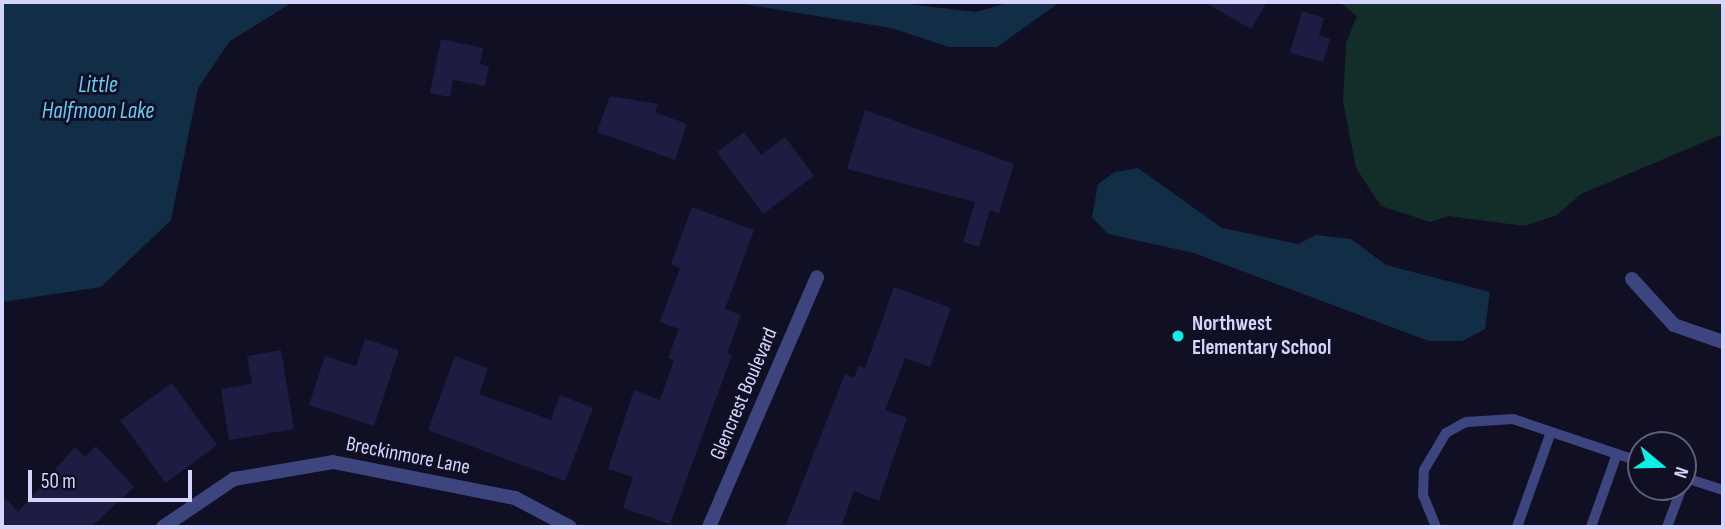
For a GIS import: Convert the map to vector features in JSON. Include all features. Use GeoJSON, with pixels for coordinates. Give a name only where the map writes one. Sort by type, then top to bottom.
{"type":"FeatureCollection","features":[{"type":"Feature","properties":{"kind":"street","name":"Glencrest Boulevard"},"geometry":{"type":"LineString","coordinates":[[709,527],[817,277]]}},
{"type":"Feature","properties":{"kind":"street"},"geometry":{"type":"LineString","coordinates":[[1632,279],[1674,325],[1723,342]]}},
{"type":"Feature","properties":{"kind":"street","name":"Breckinmore Lane"},"geometry":{"type":"LineString","coordinates":[[163,527],[234,479],[334,462],[515,498],[570,527]]}},
{"type":"Feature","properties":{"kind":"lane"},"geometry":{"type":"LineString","coordinates":[[1436,527],[1423,495],[1424,470],[1446,433],[1490,417],[1551,432],[1627,458]]}},
{"type":"Feature","properties":{"kind":"lane"},"geometry":{"type":"LineString","coordinates":[[1517,527],[1551,432]]}},
{"type":"Feature","properties":{"kind":"lane"},"geometry":{"type":"LineString","coordinates":[[1591,527],[1617,454]]}},
{"type":"Feature","properties":{"kind":"lane"},"geometry":{"type":"LineString","coordinates":[[1697,484],[1723,490]]}},
{"type":"Feature","properties":{"kind":"lane"},"geometry":{"type":"LineString","coordinates":[[1667,527],[1676,501]]}},
{"type":"Feature","properties":{"kind":"green space"},"geometry":{"type":"Polygon","coordinates":[[[1339,2],[1723,2],[1723,134],[1581,194],[1557,215],[1525,226],[1448,216],[1430,222],[1381,206],[1356,168],[1343,101],[1346,43],[1357,16],[1339,2]]]}},
{"type":"Feature","properties":{"kind":"water","name":"Little Halfmoon Lake"},"geometry":{"type":"Polygon","coordinates":[[[2,2],[293,2],[230,41],[198,88],[171,220],[101,287],[2,302],[2,2]]]}},
{"type":"Feature","properties":{"kind":"water"},"geometry":{"type":"Polygon","coordinates":[[[731,2],[891,2],[976,12],[1011,2],[1060,2],[997,47],[949,47],[891,28],[731,2]]]}},
{"type":"Feature","properties":{"kind":"water"},"geometry":{"type":"Polygon","coordinates":[[[1138,168],[1222,228],[1298,244],[1316,235],[1351,239],[1386,265],[1490,292],[1485,329],[1462,341],[1429,341],[1194,253],[1108,234],[1092,217],[1098,184],[1115,172],[1138,168]]]}},
{"type":"Feature","properties":{"kind":"building"},"geometry":{"type":"Polygon","coordinates":[[[1204,2],[1267,2],[1251,29],[1204,2]]]}},
{"type":"Feature","properties":{"kind":"building"},"geometry":{"type":"Polygon","coordinates":[[[1302,11],[1324,18],[1319,35],[1330,39],[1323,62],[1290,53],[1302,11]]]}},
{"type":"Feature","properties":{"kind":"building"},"geometry":{"type":"Polygon","coordinates":[[[441,39],[483,48],[480,64],[489,66],[485,86],[453,80],[450,97],[430,93],[441,39]]]}},
{"type":"Feature","properties":{"kind":"building"},"geometry":{"type":"Polygon","coordinates":[[[610,96],[658,104],[655,112],[687,124],[675,160],[597,132],[610,96]]]}},
{"type":"Feature","properties":{"kind":"building"},"geometry":{"type":"Polygon","coordinates":[[[865,110],[1014,164],[999,213],[990,210],[979,247],[963,242],[975,202],[847,169],[865,110]]]}},
{"type":"Feature","properties":{"kind":"building"},"geometry":{"type":"Polygon","coordinates":[[[744,132],[761,155],[785,137],[814,176],[763,214],[717,152],[744,132]]]}},
{"type":"Feature","properties":{"kind":"building"},"geometry":{"type":"Polygon","coordinates":[[[692,207],[754,230],[725,309],[741,315],[727,353],[732,355],[670,524],[623,508],[633,477],[608,469],[634,390],[660,400],[674,360],[668,358],[679,329],[660,322],[680,268],[671,264],[692,207]]]}},
{"type":"Feature","properties":{"kind":"building"},"geometry":{"type":"Polygon","coordinates":[[[894,287],[951,308],[930,367],[905,358],[885,410],[907,418],[879,501],[854,491],[841,527],[785,527],[845,374],[854,378],[859,365],[865,368],[894,287]]]}},
{"type":"Feature","properties":{"kind":"building"},"geometry":{"type":"Polygon","coordinates":[[[365,339],[399,350],[374,426],[309,405],[325,356],[356,366],[365,339]]]}},
{"type":"Feature","properties":{"kind":"building"},"geometry":{"type":"Polygon","coordinates":[[[281,350],[294,429],[229,440],[221,389],[252,384],[247,356],[281,350]]]}},
{"type":"Feature","properties":{"kind":"building"},"geometry":{"type":"Polygon","coordinates":[[[455,356],[488,368],[479,394],[551,420],[560,395],[593,408],[565,481],[428,430],[455,356]]]}},
{"type":"Feature","properties":{"kind":"building"},"geometry":{"type":"Polygon","coordinates":[[[172,383],[217,445],[165,483],[120,421],[172,383]]]}},
{"type":"Feature","properties":{"kind":"building"},"geometry":{"type":"Polygon","coordinates":[[[96,446],[134,487],[91,527],[2,527],[2,494],[18,512],[75,447],[85,457],[96,446]]]}},
{"type":"Feature","properties":{"kind":"place","name":"Northwest Elementary School"},"geometry":{"type":"Point","coordinates":[1178,336]}}]}
